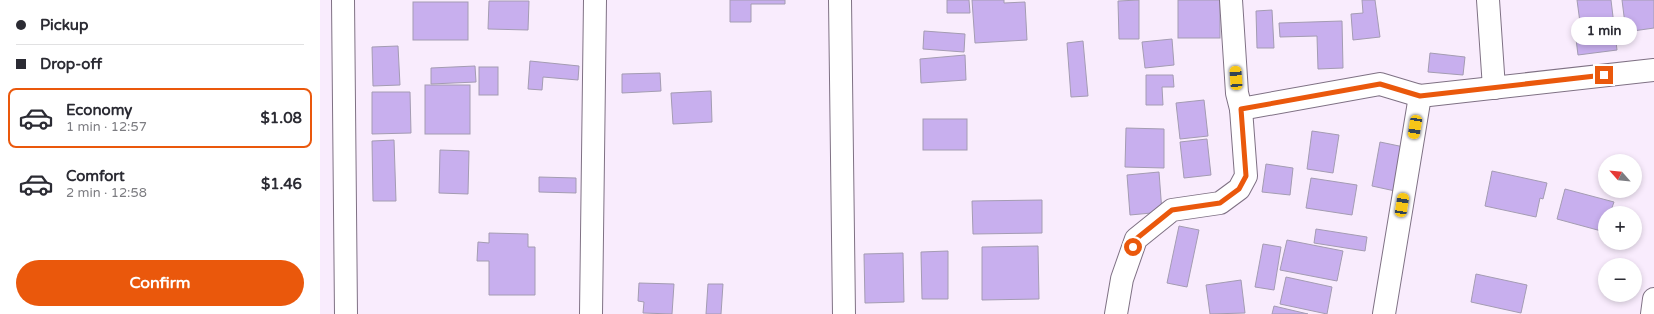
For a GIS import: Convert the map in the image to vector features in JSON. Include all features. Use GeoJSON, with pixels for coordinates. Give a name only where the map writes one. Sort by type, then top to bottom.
{"type":"FeatureCollection","features":[{"type":"Feature","properties":{"kind":"street"},"geometry":{"type":"LineString","coordinates":[[343,0],[346,314]]}},
{"type":"Feature","properties":{"kind":"street"},"geometry":{"type":"LineString","coordinates":[[591,314],[595,0]]}},
{"type":"Feature","properties":{"kind":"street"},"geometry":{"type":"LineString","coordinates":[[840,0],[844,314]]}},
{"type":"Feature","properties":{"kind":"street"},"geometry":{"type":"LineString","coordinates":[[1116,314],[1122,279],[1136,239],[1172,210],[1220,203],[1239,189],[1246,176],[1241,109],[1237,93],[1231,0]]}},
{"type":"Feature","properties":{"kind":"street"},"geometry":{"type":"LineString","coordinates":[[1488,0],[1494,88]]}},
{"type":"Feature","properties":{"kind":"street"},"geometry":{"type":"LineString","coordinates":[[1241,109],[1380,84],[1420,96],[1654,70]]}},
{"type":"Feature","properties":{"kind":"street"},"geometry":{"type":"LineString","coordinates":[[1384,314],[1420,96]]}},
{"type":"Feature","properties":{"kind":"street"},"geometry":{"type":"LineString","coordinates":[[1652,314],[1654,299]]}},
{"type":"Feature","properties":{"kind":"building"},"geometry":{"type":"Polygon","coordinates":[[[730,0],[785,0],[785,4],[751,4],[751,22],[730,22],[730,0]]]}},
{"type":"Feature","properties":{"kind":"building"},"geometry":{"type":"Polygon","coordinates":[[[947,0],[969,0],[970,13],[947,13],[947,0]]]}},
{"type":"Feature","properties":{"kind":"building"},"geometry":{"type":"Polygon","coordinates":[[[972,0],[1004,0],[1004,3],[1025,2],[1027,40],[975,43],[972,0]]]}},
{"type":"Feature","properties":{"kind":"building"},"geometry":{"type":"Polygon","coordinates":[[[1139,0],[1139,39],[1119,39],[1118,1],[1139,0]]]}},
{"type":"Feature","properties":{"kind":"building"},"geometry":{"type":"Polygon","coordinates":[[[1178,0],[1220,0],[1220,38],[1178,38],[1178,0]]]}},
{"type":"Feature","properties":{"kind":"building"},"geometry":{"type":"Polygon","coordinates":[[[1362,0],[1375,0],[1380,37],[1353,40],[1351,14],[1363,13],[1362,0]]]}},
{"type":"Feature","properties":{"kind":"building"},"geometry":{"type":"Polygon","coordinates":[[[1577,0],[1611,0],[1617,50],[1578,55],[1575,31],[1581,30],[1577,0]]]}},
{"type":"Feature","properties":{"kind":"building"},"geometry":{"type":"Polygon","coordinates":[[[1622,0],[1654,0],[1654,28],[1626,32],[1622,0]]]}},
{"type":"Feature","properties":{"kind":"building"},"geometry":{"type":"Polygon","coordinates":[[[489,1],[529,1],[528,30],[488,29],[489,1]]]}},
{"type":"Feature","properties":{"kind":"building"},"geometry":{"type":"Polygon","coordinates":[[[413,2],[468,2],[468,40],[413,40],[413,2]]]}},
{"type":"Feature","properties":{"kind":"building"},"geometry":{"type":"Polygon","coordinates":[[[1272,10],[1274,48],[1257,48],[1256,11],[1272,10]]]}},
{"type":"Feature","properties":{"kind":"building"},"geometry":{"type":"Polygon","coordinates":[[[1342,21],[1343,68],[1318,69],[1317,36],[1280,37],[1279,23],[1342,21]]]}},
{"type":"Feature","properties":{"kind":"building"},"geometry":{"type":"Polygon","coordinates":[[[924,31],[965,34],[964,52],[923,49],[924,31]]]}},
{"type":"Feature","properties":{"kind":"building"},"geometry":{"type":"Polygon","coordinates":[[[1172,39],[1174,65],[1145,68],[1142,42],[1172,39]]]}},
{"type":"Feature","properties":{"kind":"building"},"geometry":{"type":"Polygon","coordinates":[[[1083,41],[1088,96],[1071,97],[1067,43],[1083,41]]]}},
{"type":"Feature","properties":{"kind":"building"},"geometry":{"type":"Polygon","coordinates":[[[398,46],[400,85],[373,86],[372,47],[398,46]]]}},
{"type":"Feature","properties":{"kind":"building"},"geometry":{"type":"Polygon","coordinates":[[[1430,53],[1465,57],[1463,75],[1428,72],[1430,53]]]}},
{"type":"Feature","properties":{"kind":"building"},"geometry":{"type":"Polygon","coordinates":[[[965,55],[966,80],[921,83],[920,59],[965,55]]]}},
{"type":"Feature","properties":{"kind":"building"},"geometry":{"type":"Polygon","coordinates":[[[530,61],[579,66],[578,80],[543,77],[542,90],[528,89],[530,61]]]}},
{"type":"Feature","properties":{"kind":"building"},"geometry":{"type":"Polygon","coordinates":[[[475,66],[476,82],[431,84],[431,68],[475,66]]]}},
{"type":"Feature","properties":{"kind":"building"},"geometry":{"type":"Polygon","coordinates":[[[479,67],[498,67],[498,95],[479,95],[479,67]]]}},
{"type":"Feature","properties":{"kind":"building"},"geometry":{"type":"Polygon","coordinates":[[[660,73],[661,91],[622,93],[622,74],[660,73]]]}},
{"type":"Feature","properties":{"kind":"building"},"geometry":{"type":"Polygon","coordinates":[[[1146,75],[1173,75],[1174,87],[1162,87],[1163,105],[1146,105],[1146,75]]]}},
{"type":"Feature","properties":{"kind":"building"},"geometry":{"type":"Polygon","coordinates":[[[425,85],[470,85],[470,134],[425,134],[425,85]]]}},
{"type":"Feature","properties":{"kind":"building"},"geometry":{"type":"Polygon","coordinates":[[[711,91],[712,122],[673,124],[671,93],[711,91]]]}},
{"type":"Feature","properties":{"kind":"building"},"geometry":{"type":"Polygon","coordinates":[[[372,92],[410,92],[411,133],[372,134],[372,92]]]}},
{"type":"Feature","properties":{"kind":"building"},"geometry":{"type":"Polygon","coordinates":[[[1204,100],[1208,136],[1180,139],[1176,103],[1204,100]]]}},
{"type":"Feature","properties":{"kind":"building"},"geometry":{"type":"Polygon","coordinates":[[[923,119],[967,119],[967,150],[923,150],[923,119]]]}},
{"type":"Feature","properties":{"kind":"building"},"geometry":{"type":"Polygon","coordinates":[[[1126,128],[1164,129],[1164,168],[1125,167],[1126,128]]]}},
{"type":"Feature","properties":{"kind":"building"},"geometry":{"type":"Polygon","coordinates":[[[1312,131],[1339,135],[1333,173],[1307,169],[1312,131]]]}},
{"type":"Feature","properties":{"kind":"building"},"geometry":{"type":"Polygon","coordinates":[[[1207,139],[1211,175],[1184,178],[1180,142],[1207,139]]]}},
{"type":"Feature","properties":{"kind":"building"},"geometry":{"type":"Polygon","coordinates":[[[394,140],[396,201],[373,201],[372,141],[394,140]]]}},
{"type":"Feature","properties":{"kind":"building"},"geometry":{"type":"Polygon","coordinates":[[[1380,142],[1404,147],[1395,191],[1372,186],[1380,142]]]}},
{"type":"Feature","properties":{"kind":"building"},"geometry":{"type":"Polygon","coordinates":[[[440,150],[469,151],[468,194],[439,193],[440,150]]]}},
{"type":"Feature","properties":{"kind":"building"},"geometry":{"type":"Polygon","coordinates":[[[1266,164],[1293,168],[1290,195],[1262,192],[1266,164]]]}},
{"type":"Feature","properties":{"kind":"building"},"geometry":{"type":"Polygon","coordinates":[[[1492,171],[1547,183],[1543,199],[1540,198],[1536,217],[1485,206],[1492,171]]]}},
{"type":"Feature","properties":{"kind":"building"},"geometry":{"type":"Polygon","coordinates":[[[1159,172],[1162,212],[1130,215],[1127,175],[1159,172]]]}},
{"type":"Feature","properties":{"kind":"building"},"geometry":{"type":"Polygon","coordinates":[[[539,177],[576,178],[576,193],[539,192],[539,177]]]}},
{"type":"Feature","properties":{"kind":"building"},"geometry":{"type":"Polygon","coordinates":[[[1311,178],[1357,185],[1352,215],[1306,208],[1311,178]]]}},
{"type":"Feature","properties":{"kind":"building"},"geometry":{"type":"Polygon","coordinates":[[[1565,189],[1614,202],[1613,206],[1598,206],[1598,230],[1557,219],[1565,189]]]}},
{"type":"Feature","properties":{"kind":"building"},"geometry":{"type":"Polygon","coordinates":[[[1042,200],[1042,233],[973,234],[972,201],[1042,200]]]}},
{"type":"Feature","properties":{"kind":"building"},"geometry":{"type":"Polygon","coordinates":[[[1179,226],[1199,230],[1187,287],[1167,283],[1179,226]]]}},
{"type":"Feature","properties":{"kind":"building"},"geometry":{"type":"Polygon","coordinates":[[[1316,229],[1367,237],[1365,251],[1314,243],[1316,229]]]}},
{"type":"Feature","properties":{"kind":"building"},"geometry":{"type":"Polygon","coordinates":[[[489,233],[528,234],[528,247],[535,247],[535,295],[489,295],[489,261],[477,261],[478,242],[489,243],[489,233]]]}},
{"type":"Feature","properties":{"kind":"building"},"geometry":{"type":"Polygon","coordinates":[[[1287,240],[1343,251],[1337,281],[1280,270],[1287,240]]]}},
{"type":"Feature","properties":{"kind":"building"},"geometry":{"type":"Polygon","coordinates":[[[1263,244],[1281,247],[1274,290],[1255,287],[1263,244]]]}},
{"type":"Feature","properties":{"kind":"building"},"geometry":{"type":"Polygon","coordinates":[[[1038,246],[1039,299],[982,300],[982,247],[1038,246]]]}},
{"type":"Feature","properties":{"kind":"building"},"geometry":{"type":"Polygon","coordinates":[[[948,251],[948,299],[922,299],[921,252],[948,251]]]}},
{"type":"Feature","properties":{"kind":"building"},"geometry":{"type":"Polygon","coordinates":[[[903,253],[904,302],[865,303],[864,254],[903,253]]]}},
{"type":"Feature","properties":{"kind":"building"},"geometry":{"type":"Polygon","coordinates":[[[1476,274],[1527,285],[1521,313],[1471,302],[1476,274]]]}},
{"type":"Feature","properties":{"kind":"building"},"geometry":{"type":"Polygon","coordinates":[[[1286,277],[1332,287],[1327,314],[1280,304],[1286,277]]]}},
{"type":"Feature","properties":{"kind":"building"},"geometry":{"type":"Polygon","coordinates":[[[1241,280],[1245,313],[1210,314],[1206,285],[1241,280]]]}},
{"type":"Feature","properties":{"kind":"building"},"geometry":{"type":"Polygon","coordinates":[[[639,283],[674,284],[672,314],[643,313],[644,302],[638,301],[639,283]]]}},
{"type":"Feature","properties":{"kind":"building"},"geometry":{"type":"Polygon","coordinates":[[[708,284],[723,284],[721,314],[706,314],[708,284]]]}},
{"type":"Feature","properties":{"kind":"building"},"geometry":{"type":"Polygon","coordinates":[[[1274,306],[1308,314],[1272,314],[1274,306]]]}},
{"type":"Feature","properties":{"kind":"route"},"geometry":{"type":"LineString","coordinates":[[1133,247],[1136,239],[1172,210],[1220,203],[1239,189],[1246,176],[1241,109],[1380,84],[1420,96],[1604,75]]}}]}
